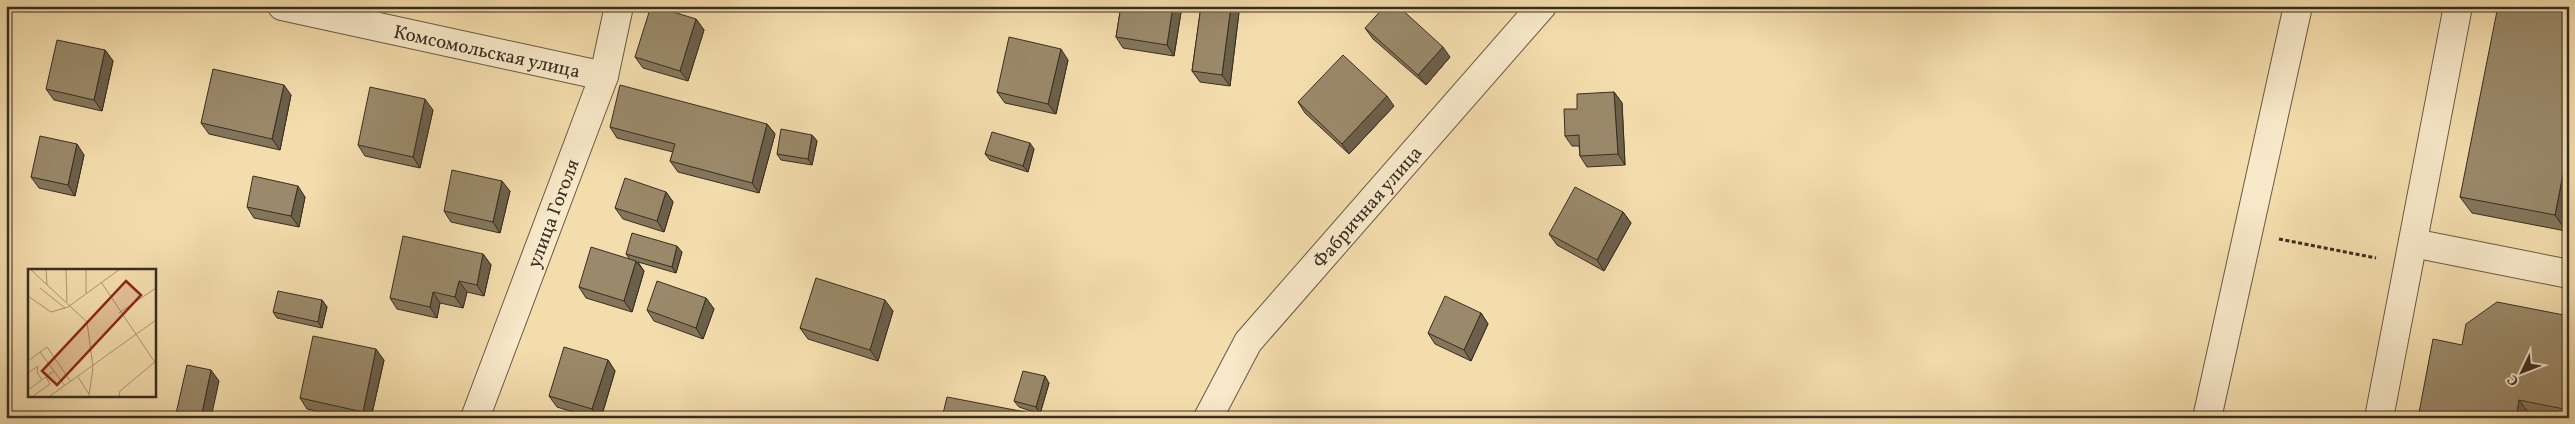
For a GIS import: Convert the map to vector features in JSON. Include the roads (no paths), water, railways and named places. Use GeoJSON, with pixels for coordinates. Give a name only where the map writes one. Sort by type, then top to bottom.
{"type":"FeatureCollection","features":[{"type":"Feature","properties":{"kind":"street","name":"Комсомольская улица"},"geometry":{"type":"LineString","coordinates":[[282,6],[604,76]]}},
{"type":"Feature","properties":{"kind":"street","name":"улица Гоголя"},"geometry":{"type":"LineString","coordinates":[[475,418],[604,76],[619,6]]}},
{"type":"Feature","properties":{"kind":"street","name":"Фабричная улица"},"geometry":{"type":"LineString","coordinates":[[1208,418],[1248,342],[1542,6]]}},
{"type":"Feature","properties":{"kind":"street"},"geometry":{"type":"LineString","coordinates":[[2207,418],[2298,6]]}},
{"type":"Feature","properties":{"kind":"street"},"geometry":{"type":"LineString","coordinates":[[2379,418],[2458,6]]}},
{"type":"Feature","properties":{"kind":"street"},"geometry":{"type":"LineString","coordinates":[[2411,254],[2569,274]]}}]}
